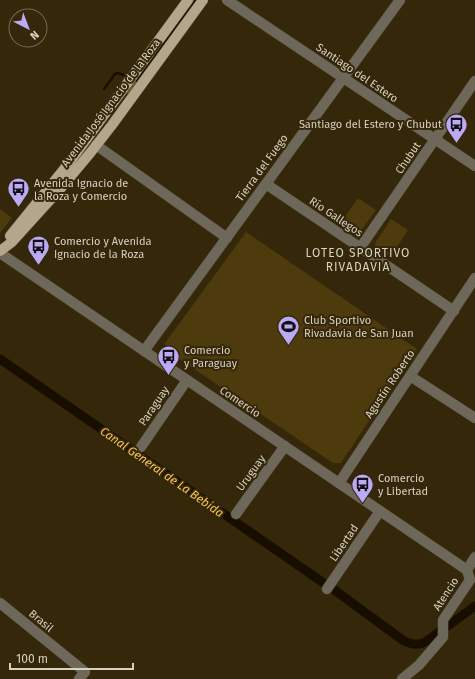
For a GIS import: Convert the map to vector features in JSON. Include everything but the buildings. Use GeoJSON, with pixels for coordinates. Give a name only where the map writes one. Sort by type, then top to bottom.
{"type":"FeatureCollection","features":[{"type":"Feature","properties":{"kind":"main road","name":"Avenida José Ignacio de la Roza"},"geometry":{"type":"LineString","coordinates":[[0,252],[12,232],[69,163],[188,0]]}},
{"type":"Feature","properties":{"kind":"main road","name":"Avenida José Ignacio de la Roza"},"geometry":{"type":"LineString","coordinates":[[0,252],[12,242],[75,172],[112,125],[204,0]]}},
{"type":"Feature","properties":{"kind":"street","name":"Santiago del Estero"},"geometry":{"type":"LineString","coordinates":[[227,0],[475,166]]}},
{"type":"Feature","properties":{"kind":"street","name":"Tierra del Fuego"},"geometry":{"type":"LineString","coordinates":[[144,351],[400,0]]}},
{"type":"Feature","properties":{"kind":"street","name":"Chubut"},"geometry":{"type":"LineString","coordinates":[[360,248],[475,81]]}},
{"type":"Feature","properties":{"kind":"street"},"geometry":{"type":"LineString","coordinates":[[96,145],[227,238]]}},
{"type":"Feature","properties":{"kind":"street","name":"Río Gallegos"},"geometry":{"type":"LineString","coordinates":[[266,184],[454,311]]}},
{"type":"Feature","properties":{"kind":"street","name":"Comercio"},"geometry":{"type":"LineString","coordinates":[[0,252],[467,570]]}},
{"type":"Feature","properties":{"kind":"street","name":"Agustín Roberto"},"geometry":{"type":"LineString","coordinates":[[339,483],[475,278]]}},
{"type":"Feature","properties":{"kind":"street"},"geometry":{"type":"LineString","coordinates":[[410,376],[475,418]]}},
{"type":"Feature","properties":{"kind":"street","name":"Paraguay"},"geometry":{"type":"LineString","coordinates":[[141,446],[187,380]]}},
{"type":"Feature","properties":{"kind":"street","name":"Uruguay"},"geometry":{"type":"LineString","coordinates":[[236,514],[285,446]]}},
{"type":"Feature","properties":{"kind":"street","name":"Libertad"},"geometry":{"type":"LineString","coordinates":[[328,589],[380,511]]}},
{"type":"Feature","properties":{"kind":"street","name":"Atencio"},"geometry":{"type":"LineString","coordinates":[[402,679],[419,665],[443,637],[443,620],[470,580],[467,570],[475,557]]}},
{"type":"Feature","properties":{"kind":"street","name":"Brasil"},"geometry":{"type":"LineString","coordinates":[[0,603],[82,676]]}},
{"type":"Feature","properties":{"kind":"shaded area"},"geometry":{"type":"Polygon","coordinates":[[[193,0],[198,0],[128,94],[127,90],[193,0]]]}},
{"type":"Feature","properties":{"kind":"shaded area"},"geometry":{"type":"Polygon","coordinates":[[[358,198],[376,210],[360,232],[354,234],[340,224],[358,198]]]}},
{"type":"Feature","properties":{"kind":"shaded area"},"geometry":{"type":"Polygon","coordinates":[[[0,209],[12,218],[0,233],[0,209]]]}},
{"type":"Feature","properties":{"kind":"shaded area"},"geometry":{"type":"Polygon","coordinates":[[[391,219],[408,230],[390,258],[376,249],[375,243],[391,219]]]}},
{"type":"Feature","properties":{"kind":"shaded area","name":"Club Sportivo Rivadavia de San Juan"},"geometry":{"type":"Polygon","coordinates":[[[246,232],[417,349],[341,463],[333,463],[166,350],[165,343],[246,232]]]}},
{"type":"Feature","properties":{"kind":"waterway"},"geometry":{"type":"LineString","coordinates":[[135,80],[137,81],[196,0]]}},
{"type":"Feature","properties":{"kind":"waterway"},"geometry":{"type":"LineString","coordinates":[[104,89],[115,74],[118,73],[124,75]]}},
{"type":"Feature","properties":{"kind":"waterway","name":"Canal General de La Bebida"},"geometry":{"type":"LineString","coordinates":[[0,359],[325,584]]}},
{"type":"Feature","properties":{"kind":"waterway","name":"Canal General de La Bebida"},"geometry":{"type":"LineString","coordinates":[[333,589],[404,641],[415,644],[423,643],[440,631]]}},
{"type":"Feature","properties":{"kind":"waterway","name":"Canal General de La Bebida"},"geometry":{"type":"LineString","coordinates":[[448,626],[475,606]]}},
{"type":"Feature","properties":{"kind":"place","name":"Santiago del Estero y Chubut"},"geometry":{"type":"Point","coordinates":[457,144]}},
{"type":"Feature","properties":{"kind":"place","name":"Avenida Ignacio de la Roza y Comercio"},"geometry":{"type":"Point","coordinates":[18,208]}},
{"type":"Feature","properties":{"kind":"place","name":"Comercio y Avenida Ignacio de la Roza"},"geometry":{"type":"Point","coordinates":[39,266]}},
{"type":"Feature","properties":{"kind":"place","name":"Club Sportivo Rivadavia de San Juan"},"geometry":{"type":"Point","coordinates":[289,346]}},
{"type":"Feature","properties":{"kind":"place","name":"Comercio y Paraguay"},"geometry":{"type":"Point","coordinates":[168,376]}},
{"type":"Feature","properties":{"kind":"place","name":"Comercio y Libertad"},"geometry":{"type":"Point","coordinates":[362,504]}},
{"type":"Feature","properties":{"kind":"district","name":"LOTEO SPORTIVO RIVADAVIA"},"geometry":{"type":"Point","coordinates":[358,260]}}]}
